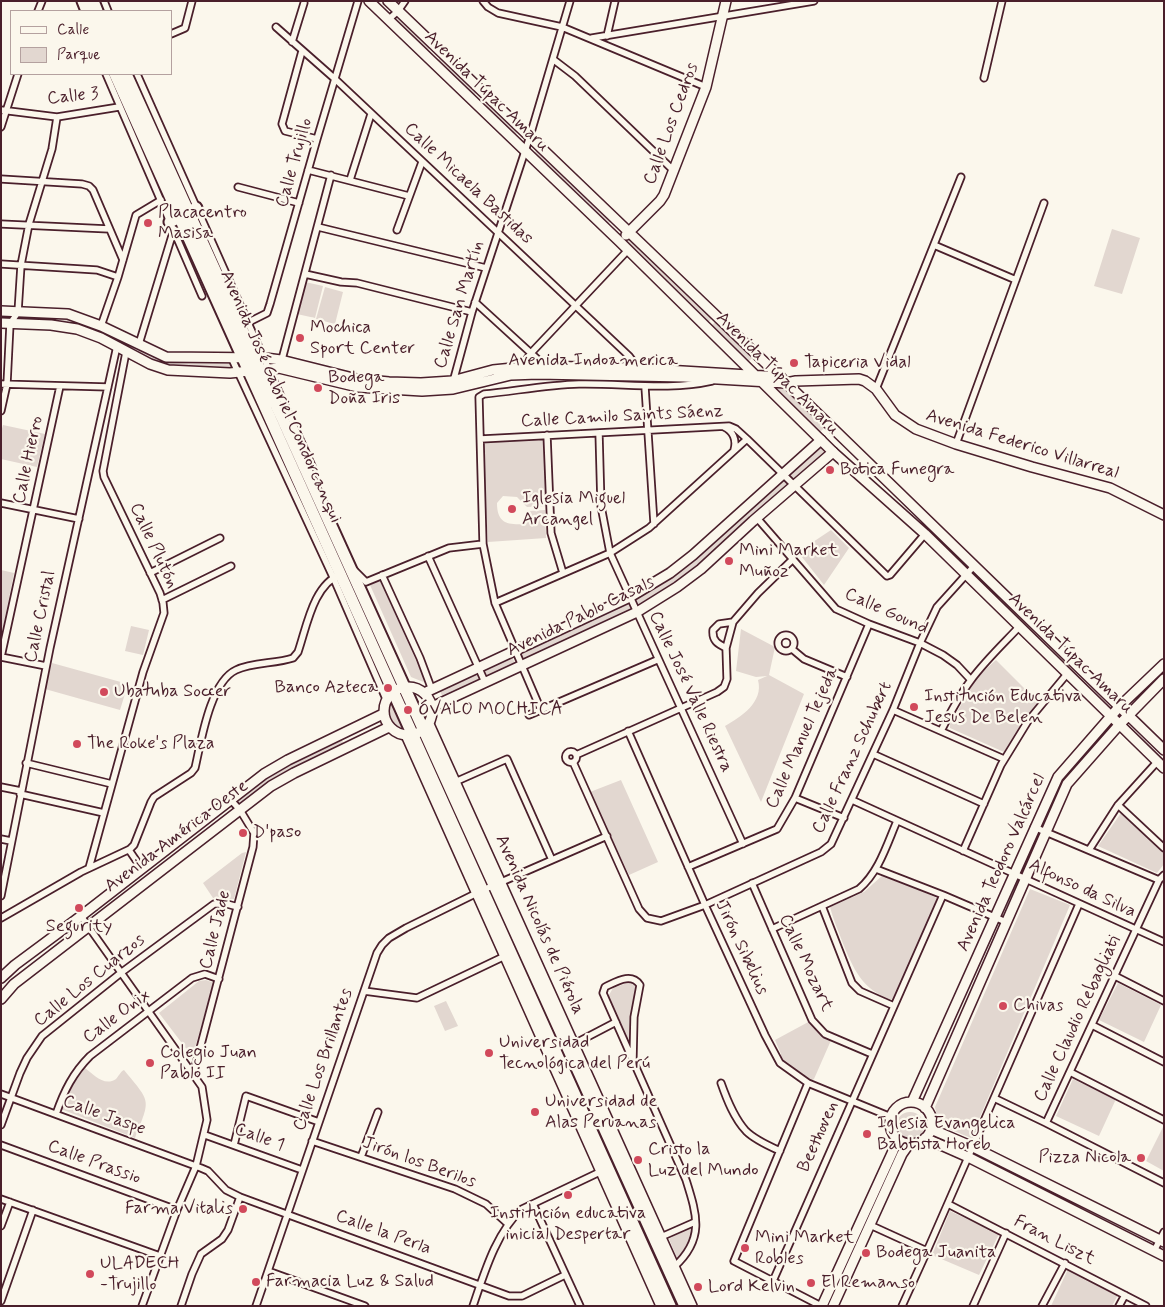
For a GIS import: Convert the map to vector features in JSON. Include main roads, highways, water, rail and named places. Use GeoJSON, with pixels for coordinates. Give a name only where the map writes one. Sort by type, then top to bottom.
{"type":"FeatureCollection","features":[{"type":"Feature","properties":{"kind":"highway","name":"Avenida José Gabriel Condorcanqui"},"geometry":{"type":"LineString","coordinates":[[115,75],[149,162],[182,218],[200,227],[225,281],[282,456],[314,526],[341,574],[394,692],[418,731]]}},
{"type":"Feature","properties":{"kind":"highway","name":"Avenida José Gabriel Condorcanqui"},"geometry":{"type":"LineString","coordinates":[[126,75],[182,218],[249,358]]}},
{"type":"Feature","properties":{"kind":"highway","name":"Avenida José Gabriel Condorcanqui"},"geometry":{"type":"LineString","coordinates":[[254,371],[307,474],[341,574]]}},
{"type":"Feature","properties":{"kind":"highway","name":"Avenida Nicolás de Piérola"},"geometry":{"type":"LineString","coordinates":[[418,731],[424,768],[571,1046],[685,1306]]}},
{"type":"Feature","properties":{"kind":"highway","name":"Avenida Nicolás de Piérola"},"geometry":{"type":"LineString","coordinates":[[418,731],[450,777],[520,983],[604,1170],[670,1306]]}},
{"type":"Feature","properties":{"kind":"main road","name":"Avenida Túpac Amaru"},"geometry":{"type":"LineString","coordinates":[[369,1],[620,241],[820,440],[925,534],[1160,765]]}},
{"type":"Feature","properties":{"kind":"main road","name":"Avenida Túpac Amaru"},"geometry":{"type":"LineString","coordinates":[[388,1],[833,428],[1164,750]]}},
{"type":"Feature","properties":{"kind":"main road","name":"Calle Los Cedros"},"geometry":{"type":"LineString","coordinates":[[620,241],[660,201],[674,171],[706,88],[726,1]]}},
{"type":"Feature","properties":{"kind":"main road"},"geometry":{"type":"LineString","coordinates":[[426,57],[435,47]]}},
{"type":"Feature","properties":{"kind":"main road"},"geometry":{"type":"LineString","coordinates":[[472,101],[482,91]]}},
{"type":"Feature","properties":{"kind":"main road","name":"Avenida Indoamerica"},"geometry":{"type":"LineString","coordinates":[[1,311],[68,314],[101,326],[166,357],[249,358],[357,379],[453,385],[511,375],[606,375],[761,382]]}},
{"type":"Feature","properties":{"kind":"main road"},"geometry":{"type":"LineString","coordinates":[[706,328],[717,318]]}},
{"type":"Feature","properties":{"kind":"main road","name":"Avenida Indoamerica"},"geometry":{"type":"LineString","coordinates":[[5,323],[77,329],[101,338],[154,366],[168,370],[254,371],[280,364]]}},
{"type":"Feature","properties":{"kind":"main road","name":"Avenida Indoamerica"},"geometry":{"type":"LineString","coordinates":[[453,385],[493,370],[522,366],[633,368],[754,374]]}},
{"type":"Feature","properties":{"kind":"main road","name":"Avenida Federico Villarreal"},"geometry":{"type":"LineString","coordinates":[[754,374],[779,376],[796,381]]}},
{"type":"Feature","properties":{"kind":"main road","name":"Avenida Federico Villarreal"},"geometry":{"type":"LineString","coordinates":[[761,382],[786,383],[860,379],[876,389],[895,415],[916,429],[956,444],[1110,488],[1164,515]]}},
{"type":"Feature","properties":{"kind":"main road","name":"Avenida Pablo Casals"},"geometry":{"type":"LineString","coordinates":[[428,691],[630,597],[684,563],[833,428]]}},
{"type":"Feature","properties":{"kind":"main road","name":"Avenida Pablo Casals"},"geometry":{"type":"LineString","coordinates":[[432,708],[637,612],[693,576],[845,440]]}},
{"type":"Feature","properties":{"kind":"main road","name":"Avenida Teodoro Valcárcel"},"geometry":{"type":"LineString","coordinates":[[912,1102],[1058,777],[1110,716],[1164,664]]}},
{"type":"Feature","properties":{"kind":"main road","name":"Avenida Teodoro Valcárcel"},"geometry":{"type":"LineString","coordinates":[[925,1108],[1067,784],[1164,679]]}},
{"type":"Feature","properties":{"kind":"main road"},"geometry":{"type":"LineString","coordinates":[[412,687],[428,691],[432,708],[431,718],[418,731],[400,734],[389,727],[383,714],[394,692],[412,687]]}},
{"type":"Feature","properties":{"kind":"main road","name":"Avenida América Oeste"},"geometry":{"type":"LineString","coordinates":[[1,978],[15,965],[264,774],[383,714]]}},
{"type":"Feature","properties":{"kind":"main road","name":"Avenida América Oeste"},"geometry":{"type":"LineString","coordinates":[[1,999],[14,984],[87,926],[271,786],[389,727]]}},
{"type":"Feature","properties":{"kind":"main road"},"geometry":{"type":"LineString","coordinates":[[342,734],[348,746]]}},
{"type":"Feature","properties":{"kind":"main road","name":"Avenida Nicolás de Piérola"},"geometry":{"type":"LineString","coordinates":[[488,888],[505,956],[520,983]]}},
{"type":"Feature","properties":{"kind":"main road"},"geometry":{"type":"LineString","coordinates":[[943,1034],[955,1039]]}},
{"type":"Feature","properties":{"kind":"main road"},"geometry":{"type":"LineString","coordinates":[[912,1102],[925,1108],[931,1118],[931,1129],[925,1138],[920,1142],[909,1144],[897,1138],[891,1128],[891,1117],[900,1106],[912,1102]]}},
{"type":"Feature","properties":{"kind":"main road"},"geometry":{"type":"LineString","coordinates":[[931,1129],[973,1147],[1162,1238]]}},
{"type":"Feature","properties":{"kind":"main road"},"geometry":{"type":"LineString","coordinates":[[822,1306],[897,1138]]}},
{"type":"Feature","properties":{"kind":"main road"},"geometry":{"type":"LineString","coordinates":[[925,1138],[968,1157],[1164,1256]]}},
{"type":"Feature","properties":{"kind":"main road"},"geometry":{"type":"LineString","coordinates":[[833,1306],[902,1154],[909,1144]]}},
{"type":"Feature","properties":{"kind":"main road","name":"Avenida Nicolás de Piérola"},"geometry":{"type":"LineString","coordinates":[[623,1162],[661,1237],[692,1306]]}},
{"type":"Feature","properties":{"kind":"main road","name":"Avenida Nicolás de Piérola"},"geometry":{"type":"LineString","coordinates":[[604,1170],[661,1306]]}},
{"type":"Feature","properties":{"kind":"place","name":"Placacentro Masisa"},"geometry":{"type":"Point","coordinates":[148,223]}},
{"type":"Feature","properties":{"kind":"place","name":"Mochica Sport Center"},"geometry":{"type":"Point","coordinates":[300,338]}},
{"type":"Feature","properties":{"kind":"place","name":"Tapiceria Vidal"},"geometry":{"type":"Point","coordinates":[794,363]}},
{"type":"Feature","properties":{"kind":"place","name":"Bodega Doña Iris"},"geometry":{"type":"Point","coordinates":[318,388]}},
{"type":"Feature","properties":{"kind":"place","name":"Botica Funegra"},"geometry":{"type":"Point","coordinates":[830,470]}},
{"type":"Feature","properties":{"kind":"place","name":"Iglesia Miguel Arcangel"},"geometry":{"type":"Point","coordinates":[512,509]}},
{"type":"Feature","properties":{"kind":"place","name":"Mini Market Muñoz"},"geometry":{"type":"Point","coordinates":[729,561]}},
{"type":"Feature","properties":{"kind":"place","name":"Banco Azteca"},"geometry":{"type":"Point","coordinates":[388,688]}},
{"type":"Feature","properties":{"kind":"place","name":"Ubatuba Soccer"},"geometry":{"type":"Point","coordinates":[104,692]}},
{"type":"Feature","properties":{"kind":"place","name":"Institución Educativa Jesus De Belen"},"geometry":{"type":"Point","coordinates":[914,707]}},
{"type":"Feature","properties":{"kind":"place","name":"ÓVALO MOCHICA"},"geometry":{"type":"Point","coordinates":[408,710]}},
{"type":"Feature","properties":{"kind":"place","name":"The Roke's Plaza"},"geometry":{"type":"Point","coordinates":[77,744]}},
{"type":"Feature","properties":{"kind":"place","name":"D'paso"},"geometry":{"type":"Point","coordinates":[243,833]}},
{"type":"Feature","properties":{"kind":"place","name":"Segurity"},"geometry":{"type":"Point","coordinates":[79,908]}},
{"type":"Feature","properties":{"kind":"place","name":"Chivas"},"geometry":{"type":"Point","coordinates":[1003,1006]}},
{"type":"Feature","properties":{"kind":"place","name":"Universidad Tecnológica del Perú"},"geometry":{"type":"Point","coordinates":[489,1053]}},
{"type":"Feature","properties":{"kind":"place","name":"Colegio Juan Pablo II"},"geometry":{"type":"Point","coordinates":[150,1063]}},
{"type":"Feature","properties":{"kind":"place","name":"Universidad de Alas Peruanas"},"geometry":{"type":"Point","coordinates":[535,1112]}},
{"type":"Feature","properties":{"kind":"place","name":"Iglesia Evangelica Babtista Horeb"},"geometry":{"type":"Point","coordinates":[867,1134]}},
{"type":"Feature","properties":{"kind":"place","name":"Pizza Nicola"},"geometry":{"type":"Point","coordinates":[1141,1158]}},
{"type":"Feature","properties":{"kind":"place","name":"Cristo la Luz del Mundo"},"geometry":{"type":"Point","coordinates":[638,1160]}},
{"type":"Feature","properties":{"kind":"place","name":"Institución educativa inicial Despertar"},"geometry":{"type":"Point","coordinates":[568,1195]}},
{"type":"Feature","properties":{"kind":"place","name":"Farma Vitalis"},"geometry":{"type":"Point","coordinates":[243,1209]}},
{"type":"Feature","properties":{"kind":"place","name":"Mini Market Robles"},"geometry":{"type":"Point","coordinates":[745,1248]}},
{"type":"Feature","properties":{"kind":"place","name":"Bodega Juanita"},"geometry":{"type":"Point","coordinates":[866,1253]}},
{"type":"Feature","properties":{"kind":"place","name":"ULADECH -Trujillo"},"geometry":{"type":"Point","coordinates":[90,1274]}},
{"type":"Feature","properties":{"kind":"place","name":"Farmacia Luz & Salud"},"geometry":{"type":"Point","coordinates":[256,1282]}},
{"type":"Feature","properties":{"kind":"place","name":"El Remanso"},"geometry":{"type":"Point","coordinates":[811,1283]}},
{"type":"Feature","properties":{"kind":"place","name":"Lord Kelvin"},"geometry":{"type":"Point","coordinates":[698,1287]}}]}
